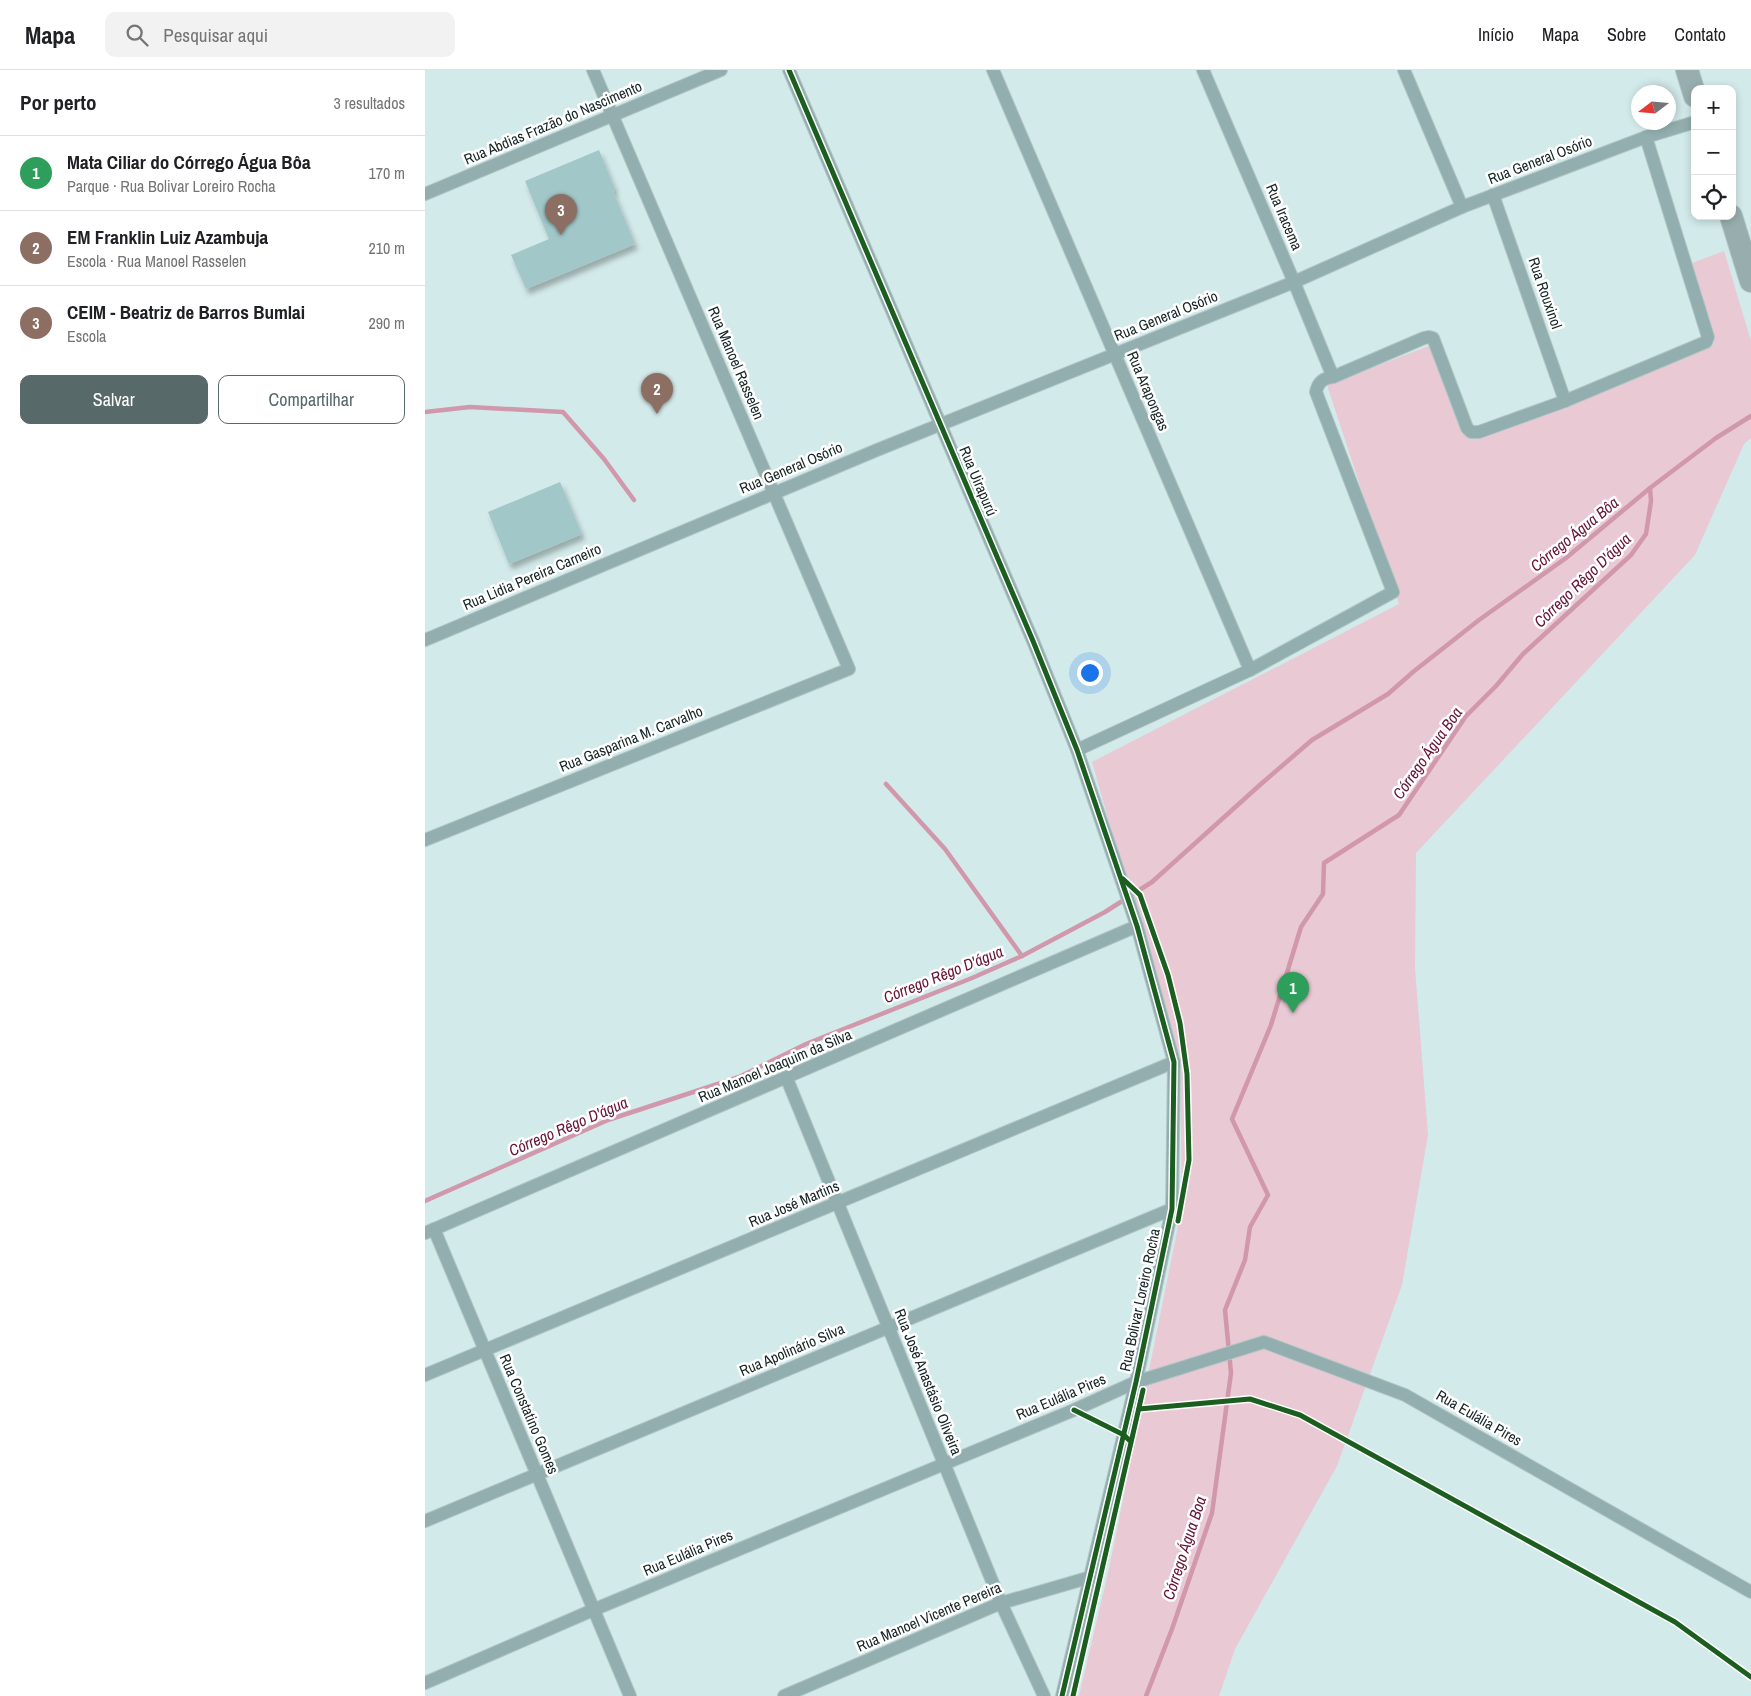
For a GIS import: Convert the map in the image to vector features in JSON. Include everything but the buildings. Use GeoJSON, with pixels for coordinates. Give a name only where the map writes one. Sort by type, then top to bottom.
{"type":"FeatureCollection","features":[{"type":"Feature","properties":{"kind":"highway"},"geometry":{"type":"LineString","coordinates":[[1687,70],[1692,85]]}},
{"type":"Feature","properties":{"kind":"highway"},"geometry":{"type":"LineString","coordinates":[[1732,220],[1751,281]]}},
{"type":"Feature","properties":{"kind":"street","name":"Rua Manoel Rasselen"},"geometry":{"type":"LineString","coordinates":[[593,70],[849,668]]}},
{"type":"Feature","properties":{"kind":"street","name":"Rua Abdias Frazão do Nascimento"},"geometry":{"type":"LineString","coordinates":[[427,188],[721,70]]}},
{"type":"Feature","properties":{"kind":"street","name":"Rua Uirapurú"},"geometry":{"type":"LineString","coordinates":[[789,70],[1033,641],[1077,750],[1131,906]]}},
{"type":"Feature","properties":{"kind":"street","name":"Rua Arapongas"},"geometry":{"type":"LineString","coordinates":[[993,70],[1248,671]]}},
{"type":"Feature","properties":{"kind":"street","name":"Rua Iracema"},"geometry":{"type":"LineString","coordinates":[[1203,70],[1333,377]]}},
{"type":"Feature","properties":{"kind":"street"},"geometry":{"type":"LineString","coordinates":[[1404,70],[1462,207]]}},
{"type":"Feature","properties":{"kind":"street","name":"Rua General Osório"},"geometry":{"type":"LineString","coordinates":[[651,544],[1294,282],[1462,207],[1646,137],[1691,123]]}},
{"type":"Feature","properties":{"kind":"street"},"geometry":{"type":"LineString","coordinates":[[1077,750],[1248,671],[1393,592],[1316,392],[1318,385],[1325,378],[1333,377],[1429,337],[1433,338],[1467,428],[1471,432],[1479,432],[1565,401],[1703,344],[1708,337],[1646,137]]}},
{"type":"Feature","properties":{"kind":"street","name":"Rua Rouxinol"},"geometry":{"type":"LineString","coordinates":[[1493,195],[1565,401]]}},
{"type":"Feature","properties":{"kind":"street","name":"Rua Lidia Pereira Carneiro"},"geometry":{"type":"LineString","coordinates":[[425,640],[651,544]]}},
{"type":"Feature","properties":{"kind":"street","name":"Rua Gasparina M. Carvalho"},"geometry":{"type":"LineString","coordinates":[[425,840],[849,668]]}},
{"type":"Feature","properties":{"kind":"street","name":"Rua Bolivar Loreiro Rocha"},"geometry":{"type":"LineString","coordinates":[[1062,1696],[1136,1382],[1172,1209],[1174,1062],[1131,906]]}},
{"type":"Feature","properties":{"kind":"street","name":"Rua Manoel Joaquim da Silva"},"geometry":{"type":"LineString","coordinates":[[429,1231],[787,1079],[1137,926]]}},
{"type":"Feature","properties":{"kind":"street","name":"Rua José Martins"},"geometry":{"type":"LineString","coordinates":[[425,1375],[1174,1062]]}},
{"type":"Feature","properties":{"kind":"street","name":"Rua José Anastásio Oliveira"},"geometry":{"type":"LineString","coordinates":[[787,1079],[1001,1603],[1044,1696]]}},
{"type":"Feature","properties":{"kind":"street","name":"Rua Apolinário Silva"},"geometry":{"type":"LineString","coordinates":[[425,1521],[1172,1209]]}},
{"type":"Feature","properties":{"kind":"street","name":"Rua Constatino Gomes"},"geometry":{"type":"LineString","coordinates":[[429,1231],[485,1350],[629,1696]]}},
{"type":"Feature","properties":{"kind":"street","name":"Rua Eulália Pires"},"geometry":{"type":"LineString","coordinates":[[425,1683],[593,1610],[1074,1410],[1136,1382],[1264,1342],[1405,1395],[1751,1592]]}},
{"type":"Feature","properties":{"kind":"street","name":"Rua Manoel Vicente Pereira"},"geometry":{"type":"LineString","coordinates":[[784,1696],[1001,1603],[1091,1577]]}},
{"type":"Feature","properties":{"kind":"shaded area"},"geometry":{"type":"Polygon","coordinates":[[[1724,251],[1751,341],[1751,438],[1744,444],[1695,555],[1416,853],[1415,968],[1428,1135],[1402,1285],[1337,1466],[1235,1649],[1219,1696],[1079,1696],[1109,1569],[1182,1207],[1180,1058],[1143,927],[1126,881],[1092,762],[1399,604],[1327,385],[1434,344],[1473,434],[1713,340],[1687,265],[1724,251]]]}},
{"type":"Feature","properties":{"kind":"waterway"},"geometry":{"type":"LineString","coordinates":[[425,412],[470,407],[563,412],[604,459],[634,500]]}},
{"type":"Feature","properties":{"kind":"waterway","name":"Córrego Rêgo D'água"},"geometry":{"type":"LineString","coordinates":[[425,1201],[608,1120],[739,1077],[806,1044],[972,978],[1022,956],[1105,912],[1152,882],[1312,740],[1388,694],[1479,620],[1566,558],[1650,488],[1716,438],[1751,416]]}},
{"type":"Feature","properties":{"kind":"waterway","name":"Córrego Água Boa"},"geometry":{"type":"LineString","coordinates":[[1146,1696],[1172,1629],[1212,1513],[1231,1373],[1225,1310],[1245,1260],[1250,1227],[1268,1195],[1232,1119],[1271,1025],[1301,927],[1323,894],[1324,863],[1399,815],[1466,716],[1496,686],[1523,654],[1631,555],[1646,534],[1651,501],[1650,488]]}},
{"type":"Feature","properties":{"kind":"waterway"},"geometry":{"type":"LineString","coordinates":[[886,784],[945,849],[1022,956]]}},
{"type":"Feature","properties":{"kind":"cycle path"},"geometry":{"type":"LineString","coordinates":[[789,70],[1033,641],[1077,750],[1137,926],[1174,1062],[1172,1209],[1136,1382],[1062,1696]]}},
{"type":"Feature","properties":{"kind":"cycle path"},"geometry":{"type":"LineString","coordinates":[[1123,879],[1140,895],[1168,975],[1180,1023],[1187,1074],[1189,1160],[1178,1221]]}},
{"type":"Feature","properties":{"kind":"cycle path"},"geometry":{"type":"LineString","coordinates":[[1073,1696],[1143,1390]]}},
{"type":"Feature","properties":{"kind":"cycle path"},"geometry":{"type":"LineString","coordinates":[[1139,1409],[1250,1399],[1300,1415],[1675,1622],[1751,1677]]}},
{"type":"Feature","properties":{"kind":"cycle path"},"geometry":{"type":"LineString","coordinates":[[1074,1410],[1124,1435],[1129,1440]]}},
{"type":"Feature","properties":{"kind":"place","name":"CEIM - Beatriz de Barros Bumlai"},"geometry":{"type":"Point","coordinates":[561,235]}},
{"type":"Feature","properties":{"kind":"place","name":"EM Franklin Luiz Azambuja"},"geometry":{"type":"Point","coordinates":[657,414]}},
{"type":"Feature","properties":{"kind":"place","name":"Mata Ciliar do Córrego Água Bôa"},"geometry":{"type":"Point","coordinates":[1293,1013]}},
{"type":"Feature","properties":{"kind":"water label","name":"Córrego Água Bôa"},"geometry":{"type":"Point","coordinates":[1574,534]}}]}
